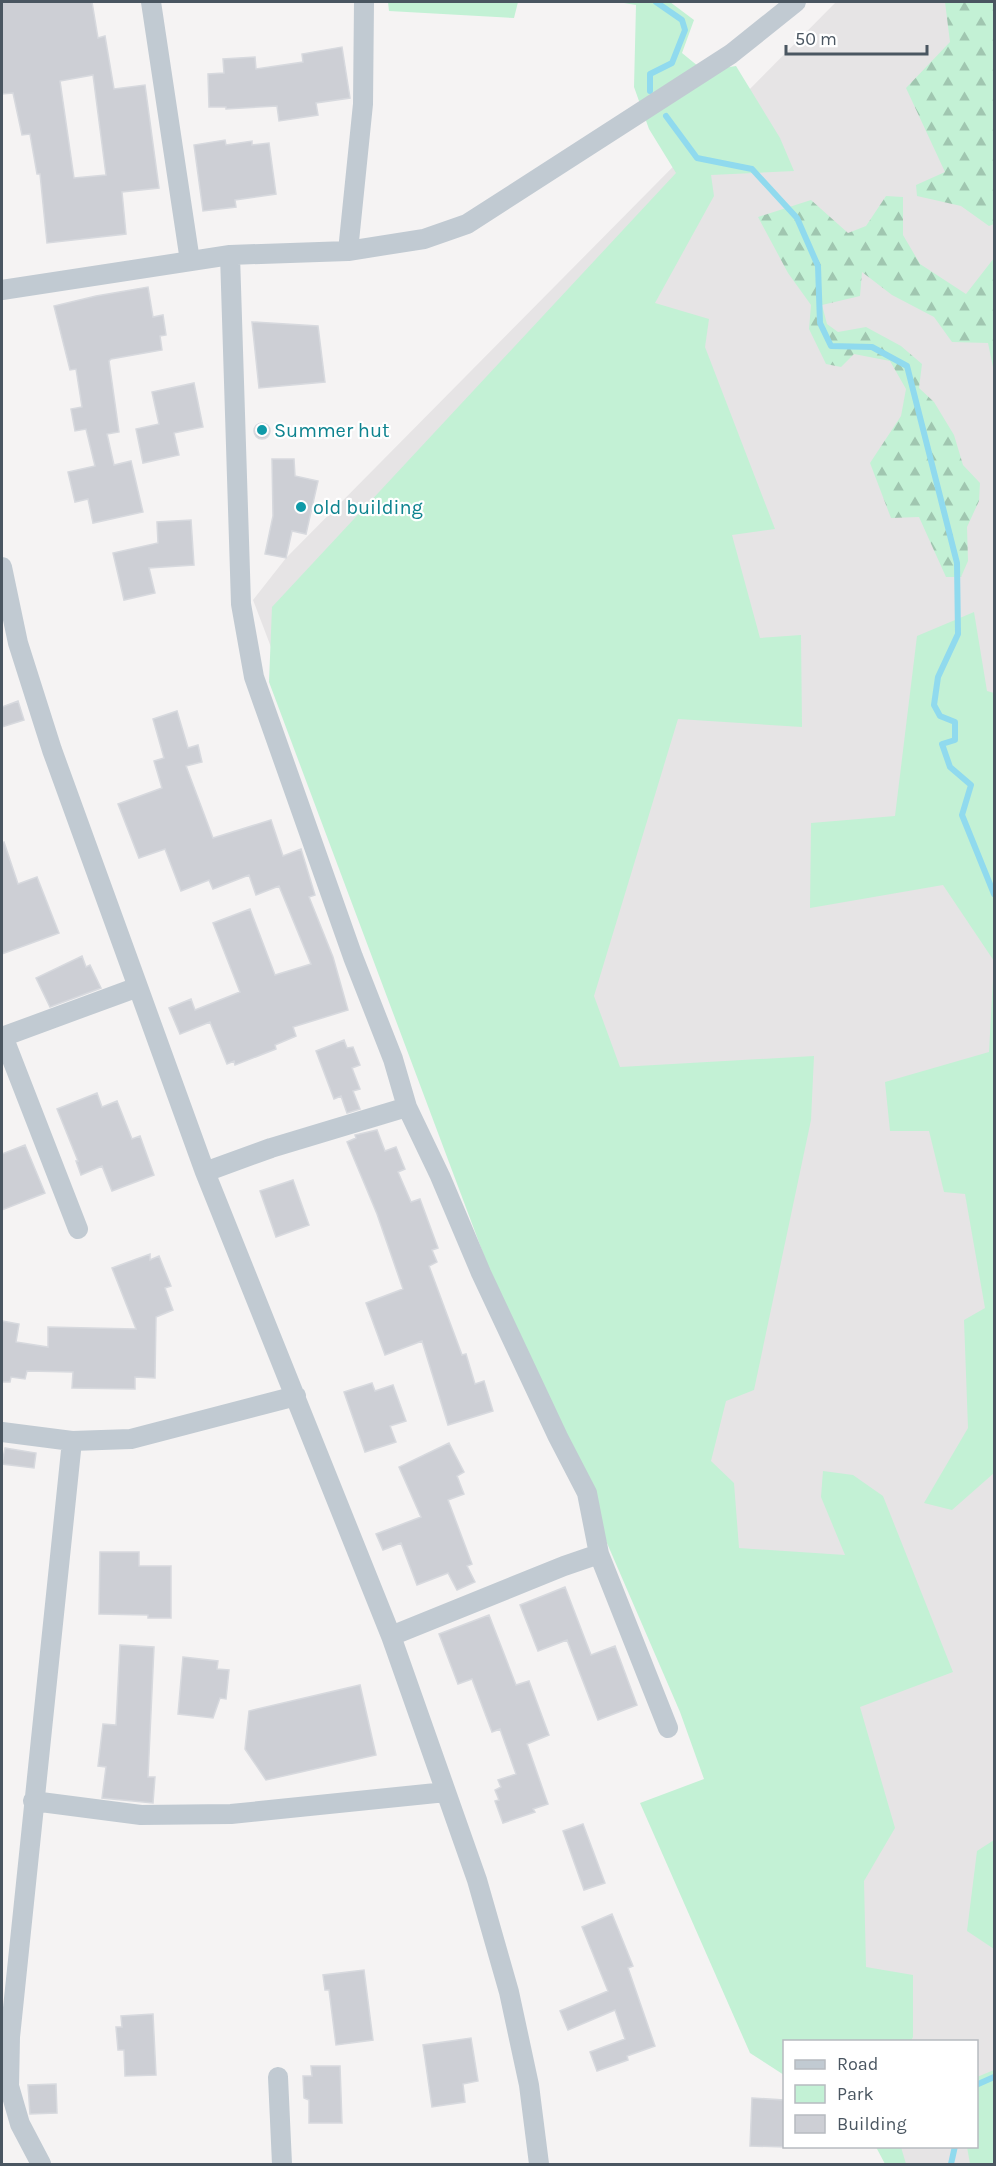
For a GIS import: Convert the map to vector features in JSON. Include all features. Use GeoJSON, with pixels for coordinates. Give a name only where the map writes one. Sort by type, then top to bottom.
{"type":"FeatureCollection","features":[{"type":"Feature","properties":{"kind":"street"},"geometry":{"type":"LineString","coordinates":[[151,2],[190,261]]}},
{"type":"Feature","properties":{"kind":"street"},"geometry":{"type":"LineString","coordinates":[[348,251],[363,104],[364,2]]}},
{"type":"Feature","properties":{"kind":"street"},"geometry":{"type":"LineString","coordinates":[[2,290],[230,255],[348,251],[424,239],[467,224],[730,54],[796,2]]}},
{"type":"Feature","properties":{"kind":"street"},"geometry":{"type":"LineString","coordinates":[[230,255],[241,604],[254,677],[349,946],[393,1059],[407,1107],[440,1176],[481,1273],[558,1437],[587,1493],[599,1554],[668,1728]]}},
{"type":"Feature","properties":{"kind":"street"},"geometry":{"type":"LineString","coordinates":[[2,567],[18,643],[42,718],[138,987],[205,1172],[391,1636],[477,1880],[509,1992],[529,2085],[539,2164]]}},
{"type":"Feature","properties":{"kind":"street"},"geometry":{"type":"LineString","coordinates":[[78,1229],[2,1037],[138,987]]}},
{"type":"Feature","properties":{"kind":"street"},"geometry":{"type":"LineString","coordinates":[[205,1172],[271,1148],[407,1107]]}},
{"type":"Feature","properties":{"kind":"street"},"geometry":{"type":"LineString","coordinates":[[2,1432],[72,1441],[131,1439],[296,1396]]}},
{"type":"Feature","properties":{"kind":"street"},"geometry":{"type":"LineString","coordinates":[[41,2164],[20,2124],[9,2086],[10,2037],[72,1441]]}},
{"type":"Feature","properties":{"kind":"street"},"geometry":{"type":"LineString","coordinates":[[391,1636],[599,1554]]}},
{"type":"Feature","properties":{"kind":"street"},"geometry":{"type":"LineString","coordinates":[[33,1801],[141,1815],[231,1814],[446,1792]]}},
{"type":"Feature","properties":{"kind":"street"},"geometry":{"type":"LineString","coordinates":[[278,2077],[282,2164]]}},
{"type":"Feature","properties":{"kind":"shaded area"},"geometry":{"type":"Polygon","coordinates":[[[836,2],[994,2],[994,2164],[897,2164],[889,2148],[978,2148],[978,2040],[842,2040],[574,1442],[253,600],[286,558],[836,2]]]}},
{"type":"Feature","properties":{"kind":"green space"},"geometry":{"type":"Polygon","coordinates":[[[388,2],[518,2],[514,18],[389,11],[388,2]]]}},
{"type":"Feature","properties":{"kind":"green space"},"geometry":{"type":"Polygon","coordinates":[[[618,2],[670,2],[694,20],[682,53],[704,71],[736,66],[780,138],[794,171],[711,175],[714,196],[655,303],[709,319],[705,347],[775,529],[732,535],[760,638],[801,635],[802,727],[678,719],[594,996],[620,1067],[814,1056],[811,1120],[754,1390],[726,1401],[711,1461],[734,1483],[739,1548],[845,1555],[821,1497],[823,1471],[853,1475],[883,1496],[953,1672],[860,1707],[895,1828],[864,1881],[866,1967],[913,1975],[913,2037],[912,2040],[783,2040],[783,2074],[750,2053],[640,1803],[704,1779],[680,1712],[492,1277],[269,682],[272,607],[676,173],[649,129],[634,87],[636,5],[618,2]]]}},
{"type":"Feature","properties":{"kind":"green space"},"geometry":{"type":"Polygon","coordinates":[[[945,2],[994,2],[994,224],[989,226],[961,206],[917,196],[916,185],[945,172],[906,88],[950,42],[945,2]]]}},
{"type":"Feature","properties":{"kind":"green space"},"geometry":{"type":"Polygon","coordinates":[[[886,196],[903,197],[903,235],[920,264],[966,294],[994,258],[994,372],[988,343],[952,342],[934,317],[892,295],[862,272],[860,296],[822,305],[827,324],[838,332],[866,327],[901,346],[922,364],[919,388],[934,402],[954,435],[963,465],[980,483],[979,501],[967,527],[968,561],[961,577],[946,577],[919,517],[891,518],[870,463],[901,416],[906,389],[890,361],[854,354],[841,367],[826,364],[809,329],[811,305],[788,273],[758,217],[811,200],[848,233],[866,226],[886,196]]]}},
{"type":"Feature","properties":{"kind":"green space"},"geometry":{"type":"Polygon","coordinates":[[[974,612],[987,691],[994,693],[994,961],[943,885],[810,908],[811,823],[895,816],[917,636],[974,612]]]}},
{"type":"Feature","properties":{"kind":"green space"},"geometry":{"type":"Polygon","coordinates":[[[994,961],[994,1473],[952,1510],[924,1503],[968,1428],[964,1320],[985,1308],[965,1194],[944,1192],[929,1131],[890,1131],[885,1082],[989,1052],[994,961]]]}},
{"type":"Feature","properties":{"kind":"green space"},"geometry":{"type":"Polygon","coordinates":[[[994,1840],[994,1949],[967,1931],[977,1851],[994,1840]]]}},
{"type":"Feature","properties":{"kind":"green space"},"geometry":{"type":"Polygon","coordinates":[[[994,2070],[994,2164],[970,2164],[967,2148],[978,2148],[978,2077],[994,2070]]]}},
{"type":"Feature","properties":{"kind":"green space"},"geometry":{"type":"Polygon","coordinates":[[[877,2148],[901,2148],[906,2164],[885,2164],[877,2148]]]}},
{"type":"Feature","properties":{"kind":"building"},"geometry":{"type":"Polygon","coordinates":[[[2,2],[92,2],[98,38],[105,36],[114,89],[145,85],[159,188],[122,192],[126,234],[47,243],[40,174],[37,174],[30,134],[22,135],[13,93],[2,94],[2,2]],[[93,75],[60,81],[74,178],[106,175],[93,75]]]}},
{"type":"Feature","properties":{"kind":"building"},"geometry":{"type":"Polygon","coordinates":[[[342,47],[350,98],[316,103],[318,115],[279,121],[277,106],[226,109],[226,107],[209,107],[208,74],[224,73],[223,59],[255,57],[256,69],[303,62],[302,54],[342,47]]]}},
{"type":"Feature","properties":{"kind":"building"},"geometry":{"type":"Polygon","coordinates":[[[225,140],[226,145],[252,141],[252,145],[269,143],[276,194],[235,200],[236,207],[203,211],[194,145],[225,140]]]}},
{"type":"Feature","properties":{"kind":"building"},"geometry":{"type":"Polygon","coordinates":[[[148,287],[153,317],[163,315],[166,335],[160,336],[162,350],[109,361],[119,432],[107,434],[114,465],[131,461],[143,512],[93,523],[88,499],[75,502],[68,472],[95,466],[86,429],[75,431],[71,409],[82,407],[76,369],[70,370],[54,306],[148,287]]]}},
{"type":"Feature","properties":{"kind":"building"},"geometry":{"type":"Polygon","coordinates":[[[252,322],[318,326],[325,382],[259,388],[252,322]]]}},
{"type":"Feature","properties":{"kind":"building"},"geometry":{"type":"Polygon","coordinates":[[[194,383],[203,427],[174,433],[179,455],[143,463],[136,429],[159,424],[152,392],[194,383]]]}},
{"type":"Feature","properties":{"kind":"building","name":"Summer hut"},"geometry":{"type":"Polygon","coordinates":[[[262,423],[270,431],[262,439],[254,431],[262,423]]]}},
{"type":"Feature","properties":{"kind":"building"},"geometry":{"type":"Polygon","coordinates":[[[272,459],[294,459],[295,476],[318,481],[306,534],[292,531],[286,558],[265,554],[273,516],[272,459]]]}},
{"type":"Feature","properties":{"kind":"building"},"geometry":{"type":"Polygon","coordinates":[[[191,520],[194,565],[149,568],[155,593],[124,600],[113,553],[158,543],[157,522],[191,520]]]}},
{"type":"Feature","properties":{"kind":"building"},"geometry":{"type":"Polygon","coordinates":[[[18,701],[24,720],[2,727],[2,707],[18,701]]]}},
{"type":"Feature","properties":{"kind":"building"},"geometry":{"type":"Polygon","coordinates":[[[177,711],[188,748],[198,745],[202,762],[186,766],[213,838],[271,820],[283,856],[301,849],[315,895],[309,897],[333,957],[348,1010],[293,1027],[296,1036],[275,1045],[276,1049],[235,1065],[234,1061],[227,1064],[210,1022],[180,1034],[169,1008],[191,999],[195,1010],[240,992],[213,923],[250,909],[275,975],[311,964],[279,886],[256,895],[249,875],[213,889],[209,880],[181,891],[165,849],[139,858],[118,804],[162,788],[154,761],[164,758],[153,719],[177,711]]]}},
{"type":"Feature","properties":{"kind":"building"},"geometry":{"type":"Polygon","coordinates":[[[4,842],[18,884],[37,877],[59,933],[2,954],[2,843],[4,842]]]}},
{"type":"Feature","properties":{"kind":"building"},"geometry":{"type":"Polygon","coordinates":[[[82,956],[86,967],[90,965],[101,988],[50,1007],[36,978],[82,956]]]}},
{"type":"Feature","properties":{"kind":"building"},"geometry":{"type":"Polygon","coordinates":[[[344,1040],[347,1048],[353,1047],[360,1065],[352,1068],[360,1089],[353,1091],[360,1109],[347,1113],[341,1096],[334,1099],[316,1051],[344,1040]]]}},
{"type":"Feature","properties":{"kind":"building"},"geometry":{"type":"Polygon","coordinates":[[[97,1093],[102,1107],[117,1101],[132,1139],[140,1136],[154,1175],[112,1191],[102,1166],[81,1175],[76,1161],[78,1161],[57,1109],[97,1093]]]}},
{"type":"Feature","properties":{"kind":"building"},"geometry":{"type":"Polygon","coordinates":[[[377,1130],[385,1151],[396,1147],[405,1169],[398,1172],[411,1202],[420,1199],[438,1248],[432,1250],[437,1262],[429,1266],[462,1355],[466,1354],[475,1384],[484,1381],[493,1411],[448,1425],[422,1341],[385,1355],[366,1303],[403,1289],[377,1214],[347,1142],[356,1138],[355,1135],[377,1130]]]}},
{"type":"Feature","properties":{"kind":"building"},"geometry":{"type":"Polygon","coordinates":[[[25,1145],[45,1193],[2,1210],[2,1154],[25,1145]]]}},
{"type":"Feature","properties":{"kind":"building"},"geometry":{"type":"Polygon","coordinates":[[[293,1180],[309,1225],[276,1237],[260,1191],[293,1180]]]}},
{"type":"Feature","properties":{"kind":"building"},"geometry":{"type":"Polygon","coordinates":[[[150,1254],[150,1260],[159,1256],[171,1286],[165,1288],[173,1310],[156,1317],[155,1378],[135,1377],[135,1389],[72,1388],[73,1372],[27,1371],[25,1379],[11,1377],[10,1382],[2,1382],[2,1321],[19,1324],[16,1342],[48,1347],[48,1327],[136,1329],[112,1268],[150,1254]]]}},
{"type":"Feature","properties":{"kind":"building"},"geometry":{"type":"Polygon","coordinates":[[[372,1383],[375,1391],[393,1385],[406,1421],[390,1426],[396,1442],[365,1452],[344,1392],[372,1383]]]}},
{"type":"Feature","properties":{"kind":"building"},"geometry":{"type":"Polygon","coordinates":[[[449,1443],[464,1472],[457,1476],[464,1494],[448,1500],[472,1564],[467,1566],[475,1582],[457,1590],[448,1573],[417,1585],[401,1543],[383,1550],[376,1534],[421,1517],[399,1467],[449,1443]]]}},
{"type":"Feature","properties":{"kind":"building"},"geometry":{"type":"Polygon","coordinates":[[[5,1448],[36,1453],[34,1468],[2,1464],[5,1448]]]}},
{"type":"Feature","properties":{"kind":"building"},"geometry":{"type":"Polygon","coordinates":[[[100,1552],[139,1552],[139,1566],[171,1566],[171,1618],[99,1614],[100,1552]]]}},
{"type":"Feature","properties":{"kind":"building"},"geometry":{"type":"Polygon","coordinates":[[[565,1587],[591,1655],[615,1646],[637,1705],[598,1720],[567,1640],[538,1651],[520,1605],[565,1587]]]}},
{"type":"Feature","properties":{"kind":"building"},"geometry":{"type":"Polygon","coordinates":[[[489,1615],[516,1685],[529,1681],[549,1735],[527,1744],[548,1804],[533,1809],[535,1812],[503,1823],[495,1801],[499,1800],[495,1790],[501,1787],[498,1780],[516,1774],[500,1729],[492,1732],[472,1679],[458,1684],[439,1634],[489,1615]]]}},
{"type":"Feature","properties":{"kind":"building"},"geometry":{"type":"Polygon","coordinates":[[[120,1645],[154,1647],[148,1777],[155,1777],[153,1803],[102,1798],[106,1767],[98,1766],[103,1724],[116,1725],[120,1645]]]}},
{"type":"Feature","properties":{"kind":"building"},"geometry":{"type":"Polygon","coordinates":[[[183,1657],[218,1661],[217,1669],[229,1670],[226,1699],[220,1698],[213,1718],[178,1714],[183,1657]]]}},
{"type":"Feature","properties":{"kind":"building"},"geometry":{"type":"Polygon","coordinates":[[[360,1685],[376,1755],[266,1780],[245,1749],[249,1711],[360,1685]]]}},
{"type":"Feature","properties":{"kind":"building"},"geometry":{"type":"Polygon","coordinates":[[[583,1824],[605,1883],[584,1890],[563,1831],[583,1824]]]}},
{"type":"Feature","properties":{"kind":"building"},"geometry":{"type":"Polygon","coordinates":[[[612,1914],[633,1966],[628,1968],[655,2046],[627,2056],[628,2060],[597,2071],[590,2052],[625,2039],[615,2010],[568,2030],[560,2011],[608,1991],[582,1927],[612,1914]]]}},
{"type":"Feature","properties":{"kind":"building"},"geometry":{"type":"Polygon","coordinates":[[[364,1970],[373,2040],[336,2045],[329,1990],[325,1990],[323,1975],[364,1970]]]}},
{"type":"Feature","properties":{"kind":"building"},"geometry":{"type":"Polygon","coordinates":[[[153,2014],[156,2075],[125,2076],[124,2050],[118,2050],[116,2027],[122,2027],[121,2016],[153,2014]]]}},
{"type":"Feature","properties":{"kind":"building"},"geometry":{"type":"Polygon","coordinates":[[[471,2038],[478,2081],[463,2084],[465,2102],[432,2107],[423,2045],[471,2038]]]}},
{"type":"Feature","properties":{"kind":"building"},"geometry":{"type":"Polygon","coordinates":[[[311,2066],[340,2066],[342,2123],[309,2123],[309,2100],[304,2098],[303,2076],[312,2076],[311,2066]]]}},
{"type":"Feature","properties":{"kind":"building"},"geometry":{"type":"Polygon","coordinates":[[[56,2084],[57,2113],[30,2114],[28,2085],[56,2084]]]}},
{"type":"Feature","properties":{"kind":"building"},"geometry":{"type":"Polygon","coordinates":[[[752,2098],[783,2100],[783,2147],[750,2146],[752,2098]]]}},
{"type":"Feature","properties":{"kind":"waterway"},"geometry":{"type":"LineString","coordinates":[[650,91],[650,74],[672,63],[685,30],[682,20],[656,2]]}},
{"type":"Feature","properties":{"kind":"waterway"},"geometry":{"type":"LineString","coordinates":[[666,116],[697,158],[752,169],[797,218],[818,266],[820,323],[831,346],[872,347],[907,366],[957,563],[958,634],[938,677],[934,705],[940,716],[955,722],[955,740],[942,744],[950,767],[971,785],[962,815],[994,894]]}},
{"type":"Feature","properties":{"kind":"waterway"},"geometry":{"type":"LineString","coordinates":[[978,2084],[994,2077]]}},
{"type":"Feature","properties":{"kind":"waterway"},"geometry":{"type":"LineString","coordinates":[[951,2164],[955,2148]]}},
{"type":"Feature","properties":{"kind":"place","name":"Summer hut"},"geometry":{"type":"Point","coordinates":[262,430]}},
{"type":"Feature","properties":{"kind":"place","name":"old building"},"geometry":{"type":"Point","coordinates":[301,507]}}]}
